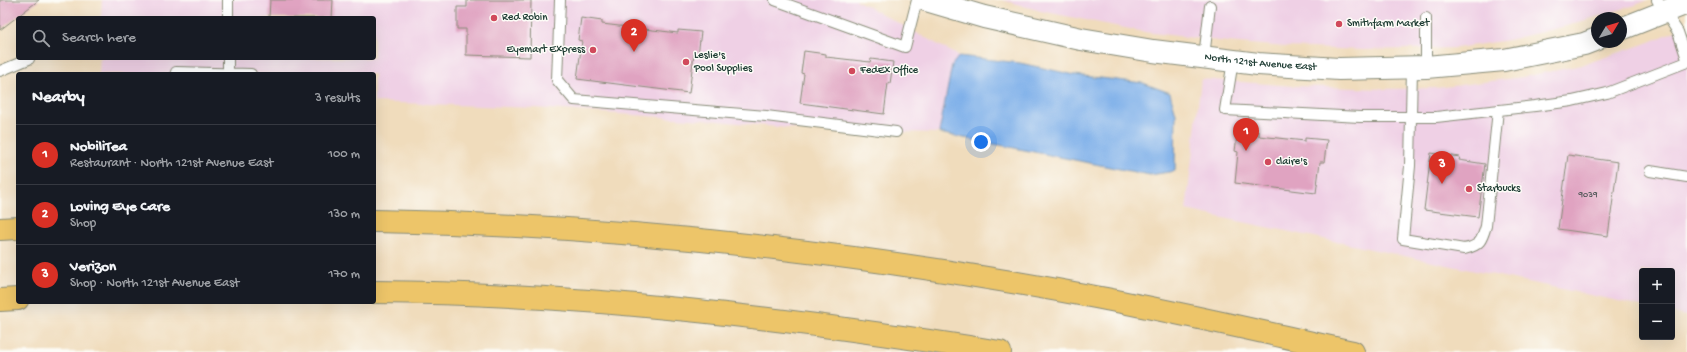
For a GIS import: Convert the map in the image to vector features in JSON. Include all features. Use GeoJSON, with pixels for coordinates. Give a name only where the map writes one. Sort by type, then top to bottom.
{"type":"FeatureCollection","features":[{"type":"Feature","properties":{"kind":"highway"},"geometry":{"type":"LineString","coordinates":[[376,221],[530,227],[683,239],[882,262],[1092,296],[1353,352]]}},
{"type":"Feature","properties":{"kind":"highway"},"geometry":{"type":"LineString","coordinates":[[0,229],[16,228]]}},
{"type":"Feature","properties":{"kind":"highway"},"geometry":{"type":"LineString","coordinates":[[376,292],[534,297],[699,311],[866,331],[1000,352]]}},
{"type":"Feature","properties":{"kind":"highway"},"geometry":{"type":"LineString","coordinates":[[0,300],[16,299]]}},
{"type":"Feature","properties":{"kind":"street","name":"North 121st Avenue East"},"geometry":{"type":"LineString","coordinates":[[937,2],[984,17],[1081,39],[1153,51],[1232,61],[1338,69],[1419,67],[1504,60],[1591,41]]}},
{"type":"Feature","properties":{"kind":"street"},"geometry":{"type":"LineString","coordinates":[[1627,26],[1661,6],[1687,3]]}},
{"type":"Feature","properties":{"kind":"lane"},"geometry":{"type":"LineString","coordinates":[[228,0],[228,16]]}},
{"type":"Feature","properties":{"kind":"lane"},"geometry":{"type":"LineString","coordinates":[[560,0],[558,80],[574,100],[766,116],[896,132]]}},
{"type":"Feature","properties":{"kind":"lane"},"geometry":{"type":"LineString","coordinates":[[781,1],[905,47],[917,0]]}},
{"type":"Feature","properties":{"kind":"lane"},"geometry":{"type":"LineString","coordinates":[[1204,57],[1210,6]]}},
{"type":"Feature","properties":{"kind":"lane"},"geometry":{"type":"LineString","coordinates":[[1232,61],[1225,110],[1360,117],[1436,117],[1572,101],[1607,93],[1687,60],[1678,32],[1661,6]]}},
{"type":"Feature","properties":{"kind":"lane"},"geometry":{"type":"LineString","coordinates":[[1426,18],[1412,117],[1410,166],[1403,239],[1464,249],[1474,247],[1482,240],[1486,226],[1498,110]]}},
{"type":"Feature","properties":{"kind":"lane"},"geometry":{"type":"LineString","coordinates":[[0,71],[27,60]]}},
{"type":"Feature","properties":{"kind":"lane"},"geometry":{"type":"LineString","coordinates":[[228,60],[228,72]]}},
{"type":"Feature","properties":{"kind":"lane"},"geometry":{"type":"LineString","coordinates":[[1650,171],[1687,176]]}},
{"type":"Feature","properties":{"kind":"shaded area"},"geometry":{"type":"Polygon","coordinates":[[[102,0],[856,0],[959,56],[939,133],[797,129],[718,121],[535,108],[376,102],[376,72],[99,72],[100,60],[376,60],[376,16],[101,16],[102,0]]]}},
{"type":"Feature","properties":{"kind":"shaded area","name":"Smithfarm Market"},"geometry":{"type":"Polygon","coordinates":[[[1002,0],[1647,0],[1612,12],[1591,12],[1591,18],[1508,40],[1456,48],[1363,50],[1287,47],[1228,42],[1145,32],[1041,11],[1002,0]]]}},
{"type":"Feature","properties":{"kind":"shaded area"},"geometry":{"type":"Polygon","coordinates":[[[1687,26],[1687,316],[1675,314],[1675,268],[1639,268],[1639,305],[1186,210],[1201,79],[1292,86],[1385,89],[1437,88],[1523,77],[1582,65],[1650,42],[1687,26]]]}},
{"type":"Feature","properties":{"kind":"water"},"geometry":{"type":"Polygon","coordinates":[[[959,56],[1020,63],[1075,75],[1143,83],[1170,93],[1176,114],[1175,171],[1150,175],[939,133],[952,65],[959,56]]]}},
{"type":"Feature","properties":{"kind":"building"},"geometry":{"type":"Polygon","coordinates":[[[0,0],[39,0],[18,16],[16,16],[16,18],[0,30],[0,0]]]}},
{"type":"Feature","properties":{"kind":"building"},"geometry":{"type":"Polygon","coordinates":[[[270,0],[333,0],[332,16],[269,16],[270,0]]]}},
{"type":"Feature","properties":{"kind":"building","name":"Red Robin"},"geometry":{"type":"Polygon","coordinates":[[[467,0],[531,0],[530,57],[466,55],[466,29],[457,29],[457,7],[467,7],[467,0]]]}},
{"type":"Feature","properties":{"kind":"building"},"geometry":{"type":"Polygon","coordinates":[[[581,18],[602,21],[602,24],[678,33],[678,30],[701,32],[698,55],[694,54],[689,93],[577,79],[582,41],[578,40],[581,18]]]}},
{"type":"Feature","properties":{"kind":"building"},"geometry":{"type":"Polygon","coordinates":[[[804,51],[826,54],[826,57],[870,62],[871,59],[893,62],[890,84],[888,83],[884,114],[800,103],[804,74],[801,73],[804,51]]]}},
{"type":"Feature","properties":{"kind":"building"},"geometry":{"type":"Polygon","coordinates":[[[1238,130],[1259,132],[1259,136],[1305,141],[1305,138],[1327,140],[1324,162],[1320,162],[1316,193],[1235,183],[1238,152],[1235,151],[1238,130]]]}},
{"type":"Feature","properties":{"kind":"building"},"geometry":{"type":"Polygon","coordinates":[[[1431,153],[1460,157],[1459,160],[1485,164],[1478,217],[1424,210],[1431,153]]]}},
{"type":"Feature","properties":{"kind":"building"},"geometry":{"type":"Polygon","coordinates":[[[1568,155],[1618,162],[1608,236],[1558,229],[1568,155]]]}},
{"type":"Feature","properties":{"kind":"place","name":"Red Robin"},"geometry":{"type":"Point","coordinates":[494,18]}},
{"type":"Feature","properties":{"kind":"place","name":"Smithfarm Market"},"geometry":{"type":"Point","coordinates":[1339,24]}},
{"type":"Feature","properties":{"kind":"place","name":"Eyemart Express"},"geometry":{"type":"Point","coordinates":[593,50]}},
{"type":"Feature","properties":{"kind":"place","name":"Loving Eye Care"},"geometry":{"type":"Point","coordinates":[634,52]}},
{"type":"Feature","properties":{"kind":"place","name":"Leslie's Pool Supplies"},"geometry":{"type":"Point","coordinates":[686,62]}},
{"type":"Feature","properties":{"kind":"place","name":"FedEx Office"},"geometry":{"type":"Point","coordinates":[852,71]}},
{"type":"Feature","properties":{"kind":"place","name":"NobiliTea"},"geometry":{"type":"Point","coordinates":[1246,151]}},
{"type":"Feature","properties":{"kind":"place","name":"claire's"},"geometry":{"type":"Point","coordinates":[1268,162]}},
{"type":"Feature","properties":{"kind":"place","name":"Verizon"},"geometry":{"type":"Point","coordinates":[1442,184]}},
{"type":"Feature","properties":{"kind":"place","name":"Starbucks"},"geometry":{"type":"Point","coordinates":[1469,189]}}]}
